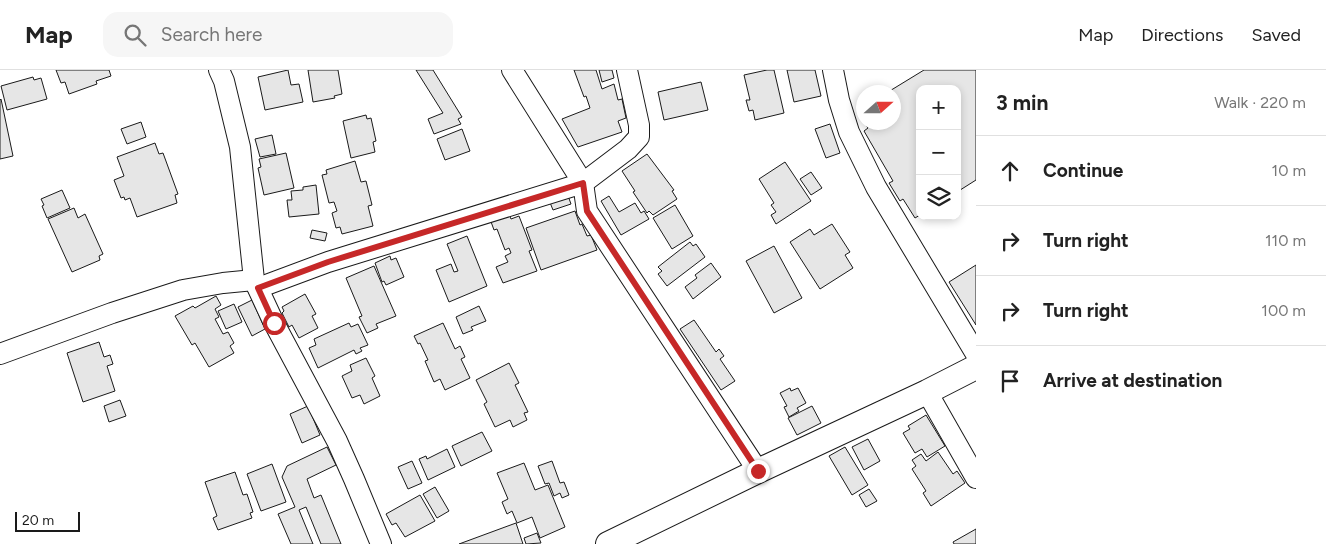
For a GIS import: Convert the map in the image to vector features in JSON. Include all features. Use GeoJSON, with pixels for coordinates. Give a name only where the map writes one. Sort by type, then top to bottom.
{"type":"FeatureCollection","features":[{"type":"Feature","properties":{"kind":"street"},"geometry":{"type":"LineString","coordinates":[[219,70],[224,81],[240,147],[256,284],[274,323],[337,441],[381,544]]}},
{"type":"Feature","properties":{"kind":"street"},"geometry":{"type":"LineString","coordinates":[[512,70],[583,183],[587,211],[758,471]]}},
{"type":"Feature","properties":{"kind":"street"},"geometry":{"type":"LineString","coordinates":[[0,354],[112,313],[183,290],[223,283],[256,284],[583,183],[628,148],[639,137],[639,125],[627,70]]}},
{"type":"Feature","properties":{"kind":"street"},"geometry":{"type":"LineString","coordinates":[[833,70],[839,100],[849,132],[876,187],[976,354]]}},
{"type":"Feature","properties":{"kind":"street"},"geometry":{"type":"LineString","coordinates":[[608,544],[976,367]]}},
{"type":"Feature","properties":{"kind":"street"},"geometry":{"type":"LineString","coordinates":[[927,392],[976,478]]}},
{"type":"Feature","properties":{"kind":"building"},"geometry":{"type":"Polygon","coordinates":[[[56,70],[109,70],[111,76],[96,81],[97,84],[69,94],[65,82],[61,83],[56,70]]]}},
{"type":"Feature","properties":{"kind":"building"},"geometry":{"type":"Polygon","coordinates":[[[288,70],[291,85],[299,84],[303,102],[265,110],[258,77],[288,70]]]}},
{"type":"Feature","properties":{"kind":"building"},"geometry":{"type":"Polygon","coordinates":[[[308,70],[338,70],[342,94],[334,96],[335,98],[313,102],[308,70]]]}},
{"type":"Feature","properties":{"kind":"building"},"geometry":{"type":"Polygon","coordinates":[[[416,70],[433,70],[462,117],[458,119],[461,124],[434,134],[428,119],[443,113],[416,70]]]}},
{"type":"Feature","properties":{"kind":"building"},"geometry":{"type":"Polygon","coordinates":[[[574,70],[596,70],[602,89],[614,84],[618,100],[622,99],[626,118],[618,121],[622,132],[578,147],[562,119],[590,108],[574,70]]]}},
{"type":"Feature","properties":{"kind":"building"},"geometry":{"type":"Polygon","coordinates":[[[599,70],[612,70],[614,78],[602,82],[599,70]]]}},
{"type":"Feature","properties":{"kind":"building"},"geometry":{"type":"Polygon","coordinates":[[[774,70],[784,113],[755,120],[753,110],[749,111],[746,100],[750,100],[744,75],[774,70]]]}},
{"type":"Feature","properties":{"kind":"building"},"geometry":{"type":"Polygon","coordinates":[[[787,70],[815,70],[821,96],[794,102],[787,70]]]}},
{"type":"Feature","properties":{"kind":"building"},"geometry":{"type":"Polygon","coordinates":[[[924,70],[976,70],[976,180],[961,189],[961,85],[916,85],[915,218],[903,199],[900,201],[889,183],[893,181],[864,131],[901,130],[901,85],[899,85],[924,70]]]}},
{"type":"Feature","properties":{"kind":"building"},"geometry":{"type":"Polygon","coordinates":[[[33,77],[34,80],[41,78],[47,99],[7,110],[1,86],[33,77]]]}},
{"type":"Feature","properties":{"kind":"building"},"geometry":{"type":"Polygon","coordinates":[[[701,82],[708,110],[664,120],[658,92],[701,82]]]}},
{"type":"Feature","properties":{"kind":"building"},"geometry":{"type":"Polygon","coordinates":[[[0,100],[13,156],[0,159],[0,100]]]}},
{"type":"Feature","properties":{"kind":"building"},"geometry":{"type":"Polygon","coordinates":[[[366,115],[367,119],[371,118],[376,141],[373,142],[375,152],[351,158],[343,121],[366,115]]]}},
{"type":"Feature","properties":{"kind":"building"},"geometry":{"type":"Polygon","coordinates":[[[141,122],[146,137],[127,144],[121,129],[141,122]]]}},
{"type":"Feature","properties":{"kind":"building"},"geometry":{"type":"Polygon","coordinates":[[[830,124],[840,153],[826,158],[815,129],[830,124]]]}},
{"type":"Feature","properties":{"kind":"building"},"geometry":{"type":"Polygon","coordinates":[[[462,129],[470,151],[445,160],[437,139],[462,129]]]}},
{"type":"Feature","properties":{"kind":"building"},"geometry":{"type":"Polygon","coordinates":[[[272,135],[276,154],[260,157],[255,139],[272,135]]]}},
{"type":"Feature","properties":{"kind":"building"},"geometry":{"type":"Polygon","coordinates":[[[155,143],[159,154],[163,153],[178,194],[175,195],[177,203],[137,217],[130,198],[125,200],[124,197],[121,198],[114,180],[124,176],[117,157],[155,143]]]}},
{"type":"Feature","properties":{"kind":"building"},"geometry":{"type":"Polygon","coordinates":[[[286,153],[294,188],[264,195],[258,168],[261,167],[259,159],[286,153]]]}},
{"type":"Feature","properties":{"kind":"building"},"geometry":{"type":"Polygon","coordinates":[[[647,154],[674,190],[672,191],[677,199],[653,215],[649,211],[647,213],[622,171],[647,154]]]}},
{"type":"Feature","properties":{"kind":"building"},"geometry":{"type":"Polygon","coordinates":[[[355,161],[361,182],[366,181],[372,205],[368,206],[373,226],[342,234],[340,227],[336,228],[332,213],[337,211],[334,202],[329,203],[322,175],[327,174],[326,170],[355,161]]]}},
{"type":"Feature","properties":{"kind":"building"},"geometry":{"type":"Polygon","coordinates":[[[785,162],[811,201],[776,224],[771,215],[776,212],[771,205],[774,203],[759,179],[785,162]]]}},
{"type":"Feature","properties":{"kind":"building"},"geometry":{"type":"Polygon","coordinates":[[[811,172],[822,188],[811,195],[800,179],[811,172]]]}},
{"type":"Feature","properties":{"kind":"building"},"geometry":{"type":"Polygon","coordinates":[[[316,185],[319,214],[289,217],[287,200],[292,200],[291,191],[303,190],[303,187],[316,185]]]}},
{"type":"Feature","properties":{"kind":"building"},"geometry":{"type":"Polygon","coordinates":[[[62,190],[70,208],[47,218],[41,199],[62,190]]]}},
{"type":"Feature","properties":{"kind":"building"},"geometry":{"type":"Polygon","coordinates":[[[567,193],[571,204],[553,210],[549,200],[567,193]]]}},
{"type":"Feature","properties":{"kind":"building"},"geometry":{"type":"Polygon","coordinates":[[[609,196],[619,212],[635,203],[641,213],[644,211],[649,219],[621,235],[601,201],[609,196]]]}},
{"type":"Feature","properties":{"kind":"building"},"geometry":{"type":"Polygon","coordinates":[[[675,205],[693,236],[672,249],[653,218],[675,205]]]}},
{"type":"Feature","properties":{"kind":"building"},"geometry":{"type":"Polygon","coordinates":[[[74,208],[78,218],[85,214],[103,254],[99,256],[100,260],[72,272],[48,219],[74,208]]]}},
{"type":"Feature","properties":{"kind":"building"},"geometry":{"type":"Polygon","coordinates":[[[575,211],[580,225],[582,224],[587,236],[591,235],[597,250],[541,270],[526,228],[575,211]]]}},
{"type":"Feature","properties":{"kind":"building"},"geometry":{"type":"Polygon","coordinates":[[[508,212],[511,219],[519,216],[532,250],[529,251],[537,271],[503,283],[496,267],[508,262],[505,256],[511,253],[509,248],[505,250],[497,229],[494,230],[490,219],[508,212]]]}},
{"type":"Feature","properties":{"kind":"building"},"geometry":{"type":"Polygon","coordinates":[[[832,224],[850,252],[845,255],[853,268],[820,289],[790,242],[810,229],[814,235],[832,224]]]}},
{"type":"Feature","properties":{"kind":"building"},"geometry":{"type":"Polygon","coordinates":[[[312,230],[327,233],[325,241],[310,238],[312,230]]]}},
{"type":"Feature","properties":{"kind":"building"},"geometry":{"type":"Polygon","coordinates":[[[467,236],[487,286],[449,302],[436,270],[451,264],[454,272],[458,271],[447,244],[467,236]]]}},
{"type":"Feature","properties":{"kind":"building"},"geometry":{"type":"Polygon","coordinates":[[[690,242],[693,246],[696,244],[705,257],[667,286],[658,274],[662,271],[658,267],[690,242]]]}},
{"type":"Feature","properties":{"kind":"building"},"geometry":{"type":"Polygon","coordinates":[[[774,246],[802,298],[774,313],[746,261],[774,246]]]}},
{"type":"Feature","properties":{"kind":"building"},"geometry":{"type":"Polygon","coordinates":[[[390,256],[391,260],[396,258],[404,277],[386,285],[384,281],[382,282],[375,263],[390,256]]]}},
{"type":"Feature","properties":{"kind":"building"},"geometry":{"type":"Polygon","coordinates":[[[711,263],[721,277],[693,299],[685,287],[697,278],[695,275],[711,263]]]}},
{"type":"Feature","properties":{"kind":"building"},"geometry":{"type":"Polygon","coordinates":[[[976,265],[976,325],[949,282],[976,265]]]}},
{"type":"Feature","properties":{"kind":"building"},"geometry":{"type":"Polygon","coordinates":[[[374,266],[396,316],[376,324],[378,328],[367,333],[359,317],[362,316],[346,278],[374,266]]]}},
{"type":"Feature","properties":{"kind":"building"},"geometry":{"type":"Polygon","coordinates":[[[305,294],[316,314],[312,316],[318,328],[299,338],[292,325],[289,327],[282,313],[284,311],[282,307],[305,294]]]}},
{"type":"Feature","properties":{"kind":"building"},"geometry":{"type":"Polygon","coordinates":[[[216,296],[221,305],[215,309],[219,317],[215,319],[223,334],[228,332],[234,343],[230,346],[234,353],[209,367],[195,343],[192,345],[175,316],[193,306],[195,308],[216,296]]]}},
{"type":"Feature","properties":{"kind":"building"},"geometry":{"type":"Polygon","coordinates":[[[252,300],[265,329],[252,336],[238,307],[252,300]]]}},
{"type":"Feature","properties":{"kind":"building"},"geometry":{"type":"Polygon","coordinates":[[[234,304],[242,322],[226,329],[218,311],[234,304]]]}},
{"type":"Feature","properties":{"kind":"building"},"geometry":{"type":"Polygon","coordinates":[[[479,306],[486,321],[471,327],[473,330],[463,334],[456,317],[479,306]]]}},
{"type":"Feature","properties":{"kind":"building"},"geometry":{"type":"Polygon","coordinates":[[[694,320],[716,352],[719,349],[724,356],[720,359],[735,381],[721,390],[680,329],[694,320]]]}},
{"type":"Feature","properties":{"kind":"building"},"geometry":{"type":"Polygon","coordinates":[[[349,323],[351,327],[358,324],[368,345],[360,348],[362,351],[356,354],[354,350],[318,368],[309,348],[316,345],[314,339],[349,323]]]}},
{"type":"Feature","properties":{"kind":"building"},"geometry":{"type":"Polygon","coordinates":[[[443,323],[455,349],[460,346],[465,357],[461,359],[470,378],[445,390],[440,379],[434,382],[425,361],[428,360],[420,343],[418,344],[414,336],[443,323]]]}},
{"type":"Feature","properties":{"kind":"building"},"geometry":{"type":"Polygon","coordinates":[[[99,342],[104,357],[110,355],[113,364],[107,366],[115,391],[83,402],[67,353],[99,342]]]}},
{"type":"Feature","properties":{"kind":"building"},"geometry":{"type":"Polygon","coordinates":[[[366,358],[375,376],[372,378],[380,396],[364,404],[360,395],[352,398],[342,376],[352,371],[350,365],[366,358]]]}},
{"type":"Feature","properties":{"kind":"building"},"geometry":{"type":"Polygon","coordinates":[[[509,363],[519,383],[515,385],[528,412],[524,413],[527,420],[513,427],[510,420],[495,427],[484,404],[487,402],[476,380],[509,363]]]}},
{"type":"Feature","properties":{"kind":"building"},"geometry":{"type":"Polygon","coordinates":[[[790,388],[791,391],[798,388],[806,403],[797,408],[799,411],[789,417],[784,407],[787,406],[780,393],[790,388]]]}},
{"type":"Feature","properties":{"kind":"building"},"geometry":{"type":"Polygon","coordinates":[[[120,400],[126,416],[109,422],[104,406],[120,400]]]}},
{"type":"Feature","properties":{"kind":"building"},"geometry":{"type":"Polygon","coordinates":[[[308,406],[320,435],[302,443],[290,414],[308,406]]]}},
{"type":"Feature","properties":{"kind":"building"},"geometry":{"type":"Polygon","coordinates":[[[812,406],[821,423],[797,435],[788,418],[812,406]]]}},
{"type":"Feature","properties":{"kind":"building"},"geometry":{"type":"Polygon","coordinates":[[[926,415],[945,446],[927,457],[922,449],[915,453],[903,433],[910,429],[908,426],[926,415]]]}},
{"type":"Feature","properties":{"kind":"building"},"geometry":{"type":"Polygon","coordinates":[[[482,432],[492,451],[461,466],[452,446],[482,432]]]}},
{"type":"Feature","properties":{"kind":"building"},"geometry":{"type":"Polygon","coordinates":[[[868,439],[880,461],[864,470],[852,447],[868,439]]]}},
{"type":"Feature","properties":{"kind":"building"},"geometry":{"type":"Polygon","coordinates":[[[327,447],[336,465],[307,479],[314,498],[321,495],[341,544],[321,544],[306,507],[299,510],[313,544],[291,544],[278,514],[295,507],[282,477],[287,466],[327,447]]]}},
{"type":"Feature","properties":{"kind":"building"},"geometry":{"type":"Polygon","coordinates":[[[845,447],[868,485],[852,495],[829,456],[845,447]]]}},
{"type":"Feature","properties":{"kind":"building"},"geometry":{"type":"Polygon","coordinates":[[[447,449],[455,467],[428,480],[419,459],[426,456],[427,459],[447,449]]]}},
{"type":"Feature","properties":{"kind":"building"},"geometry":{"type":"Polygon","coordinates":[[[938,452],[953,474],[957,471],[965,483],[931,506],[923,493],[926,491],[912,469],[916,466],[912,460],[921,454],[926,461],[938,452]]]}},
{"type":"Feature","properties":{"kind":"building"},"geometry":{"type":"Polygon","coordinates":[[[412,461],[422,483],[408,489],[398,467],[412,461]]]}},
{"type":"Feature","properties":{"kind":"building"},"geometry":{"type":"Polygon","coordinates":[[[552,461],[560,483],[564,482],[569,495],[562,498],[560,493],[554,496],[549,483],[545,484],[538,466],[552,461]]]}},
{"type":"Feature","properties":{"kind":"building"},"geometry":{"type":"Polygon","coordinates":[[[524,463],[535,490],[548,485],[565,527],[540,538],[532,517],[517,523],[512,511],[507,514],[502,502],[508,499],[497,473],[524,463]]]}},
{"type":"Feature","properties":{"kind":"building"},"geometry":{"type":"Polygon","coordinates":[[[272,464],[286,502],[261,511],[247,474],[272,464]]]}},
{"type":"Feature","properties":{"kind":"building"},"geometry":{"type":"Polygon","coordinates":[[[235,472],[243,495],[247,494],[253,512],[250,513],[252,518],[218,530],[213,518],[217,516],[205,482],[235,472]]]}},
{"type":"Feature","properties":{"kind":"building"},"geometry":{"type":"Polygon","coordinates":[[[435,487],[449,511],[437,518],[423,494],[435,487]]]}},
{"type":"Feature","properties":{"kind":"building"},"geometry":{"type":"Polygon","coordinates":[[[869,489],[877,501],[866,507],[859,495],[869,489]]]}},
{"type":"Feature","properties":{"kind":"building"},"geometry":{"type":"Polygon","coordinates":[[[420,495],[435,521],[405,537],[396,523],[392,525],[386,514],[420,495]]]}},
{"type":"Feature","properties":{"kind":"building"},"geometry":{"type":"Polygon","coordinates":[[[516,523],[523,544],[459,544],[516,523]]]}},
{"type":"Feature","properties":{"kind":"building"},"geometry":{"type":"Polygon","coordinates":[[[976,529],[976,544],[954,544],[953,542],[976,529]]]}},
{"type":"Feature","properties":{"kind":"building"},"geometry":{"type":"Polygon","coordinates":[[[537,533],[541,543],[526,544],[524,538],[537,533]]]}},
{"type":"Feature","properties":{"kind":"route"},"geometry":{"type":"LineString","coordinates":[[274,323],[258,288],[328,262],[583,183],[587,211],[758,471]]}}]}
